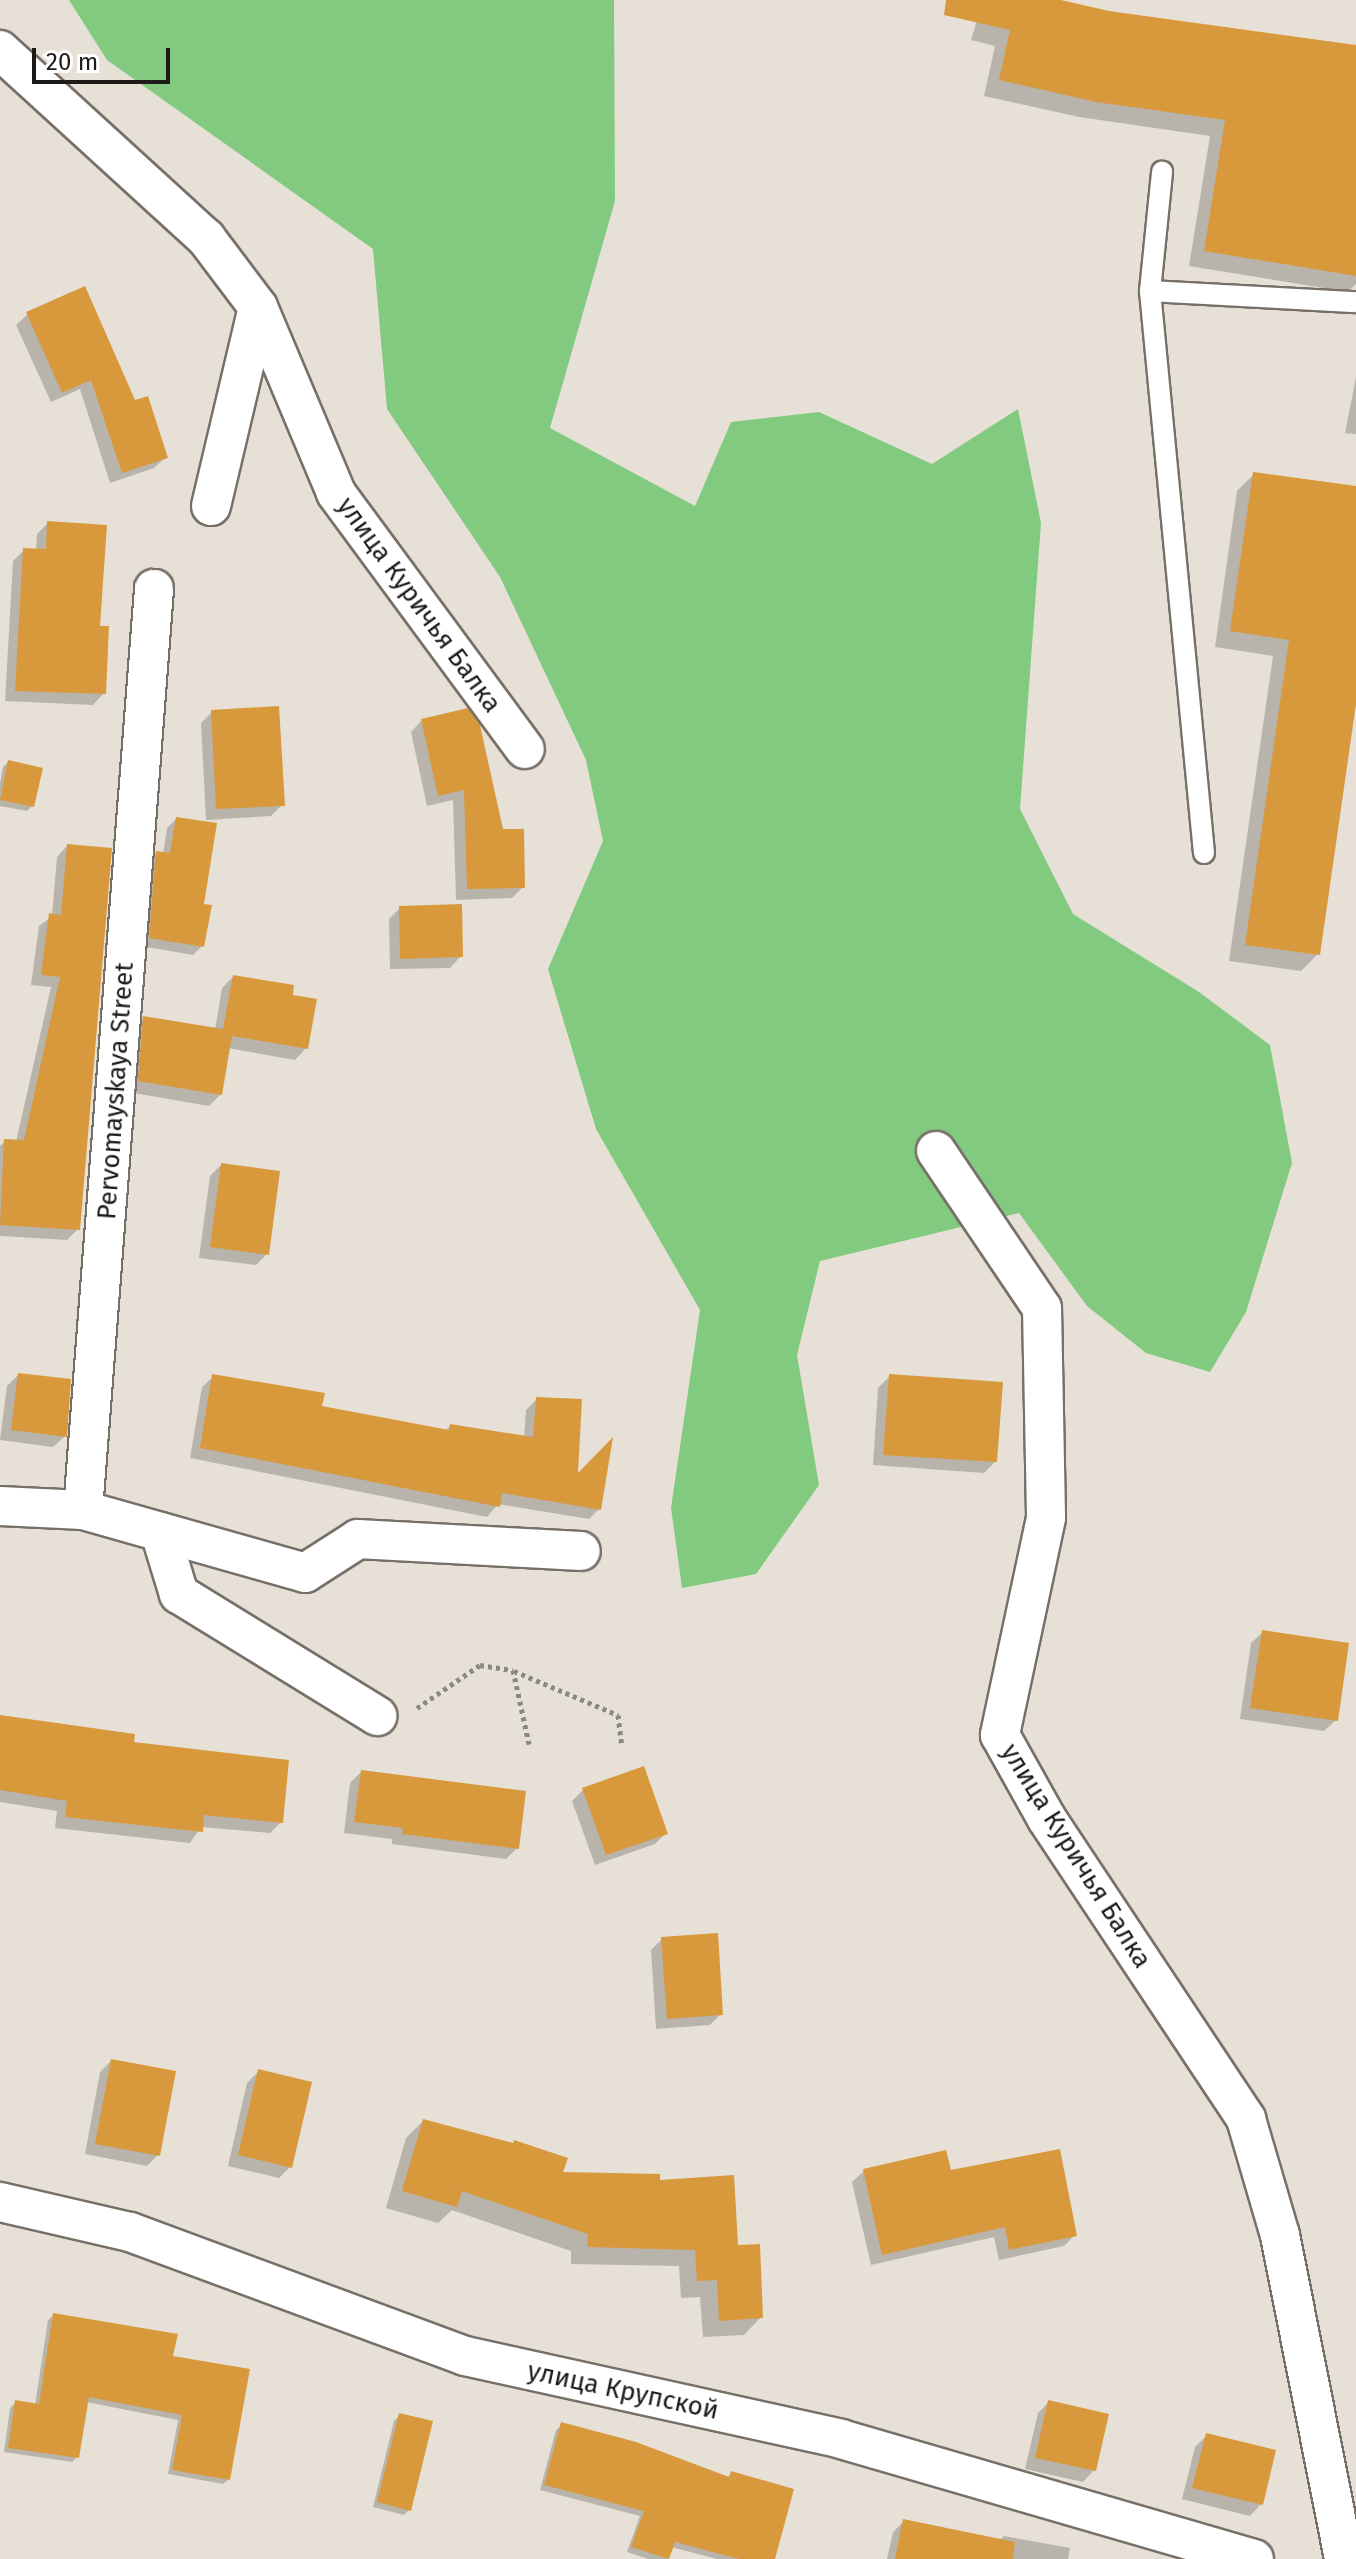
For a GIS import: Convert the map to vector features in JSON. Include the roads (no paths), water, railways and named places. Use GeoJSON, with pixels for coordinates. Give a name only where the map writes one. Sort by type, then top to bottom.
{"type":"FeatureCollection","features":[{"type":"Feature","properties":{"kind":"street","name":"улица Куричья Балка"},"geometry":{"type":"LineString","coordinates":[[0,50],[206,238],[258,307],[336,493],[525,749]]}},
{"type":"Feature","properties":{"kind":"street"},"geometry":{"type":"LineString","coordinates":[[211,506],[258,307]]}},
{"type":"Feature","properties":{"kind":"street","name":"Pervomayskaya Street"},"geometry":{"type":"LineString","coordinates":[[83,1510],[154,589]]}},
{"type":"Feature","properties":{"kind":"street","name":"улица Куричья Балка"},"geometry":{"type":"LineString","coordinates":[[936,1151],[1042,1308],[1046,1518],[1000,1735],[1047,1819],[1246,2119],[1280,2235],[1344,2559]]}},
{"type":"Feature","properties":{"kind":"street"},"geometry":{"type":"LineString","coordinates":[[0,1506],[83,1510],[305,1573],[358,1539],[581,1551]]}},
{"type":"Feature","properties":{"kind":"street"},"geometry":{"type":"LineString","coordinates":[[160,1532],[179,1594],[377,1716]]}},
{"type":"Feature","properties":{"kind":"street","name":"улица Крупской"},"geometry":{"type":"LineString","coordinates":[[0,2202],[130,2232],[465,2356],[841,2439],[1254,2559]]}},
{"type":"Feature","properties":{"kind":"lane"},"geometry":{"type":"LineString","coordinates":[[1162,172],[1150,291],[1204,853]]}},
{"type":"Feature","properties":{"kind":"lane"},"geometry":{"type":"LineString","coordinates":[[1150,291],[1356,302]]}}]}
